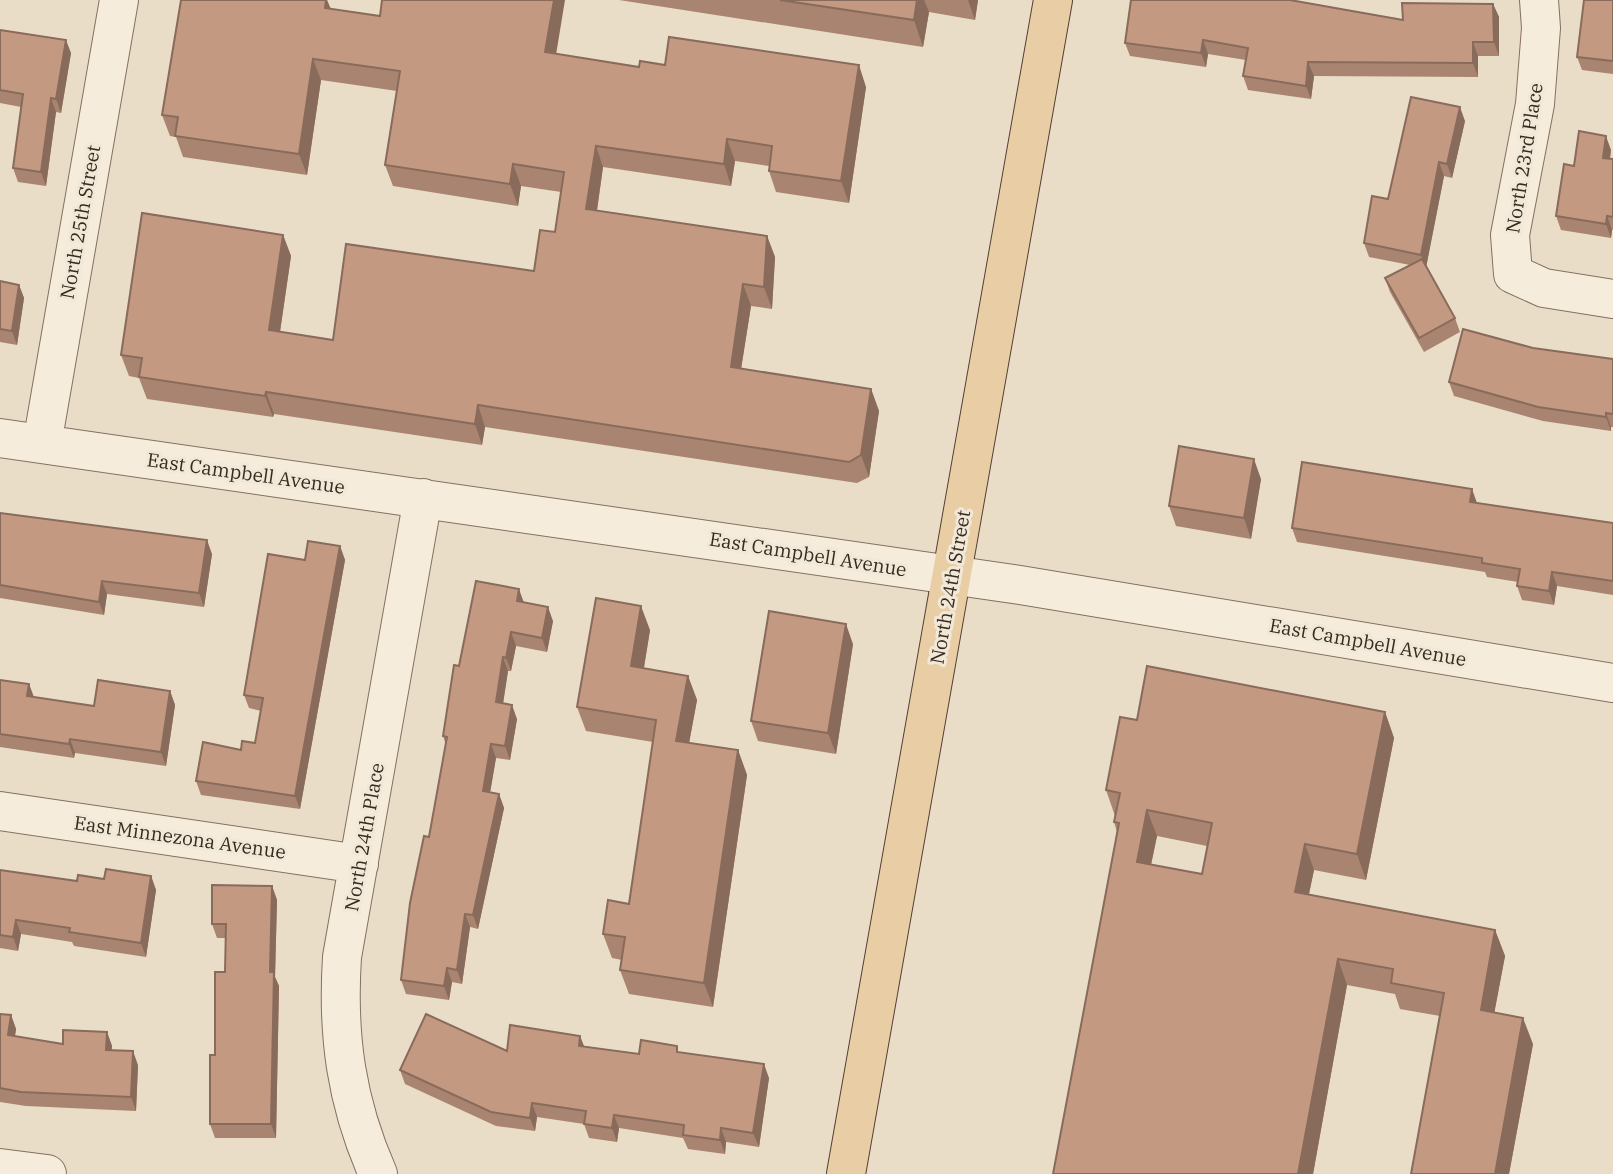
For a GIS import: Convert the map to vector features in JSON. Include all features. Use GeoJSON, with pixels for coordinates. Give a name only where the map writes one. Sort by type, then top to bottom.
{"type":"FeatureCollection","features":[{"type":"Feature","properties":{"kind":"main road","name":"North 24th Street"},"geometry":{"type":"LineString","coordinates":[[846,1174],[1053,0]]}},
{"type":"Feature","properties":{"kind":"street","name":"North 25th Street"},"geometry":{"type":"LineString","coordinates":[[42,444],[119,0]]}},
{"type":"Feature","properties":{"kind":"street","name":"North 23rd Place"},"geometry":{"type":"LineString","coordinates":[[1539,0],[1541,28],[1535,103],[1510,235],[1513,274],[1544,288],[1613,299]]}},
{"type":"Feature","properties":{"kind":"street","name":"East Campbell Avenue"},"geometry":{"type":"LineString","coordinates":[[0,438],[1020,585],[1613,683]]}},
{"type":"Feature","properties":{"kind":"street","name":"North 24th Place"},"geometry":{"type":"LineString","coordinates":[[378,1174],[366,1147],[342,1062],[339,1002],[342,957],[423,498]]}},
{"type":"Feature","properties":{"kind":"street","name":"East Minnezona Avenue"},"geometry":{"type":"LineString","coordinates":[[0,811],[359,864]]}},
{"type":"Feature","properties":{"kind":"street"},"geometry":{"type":"LineString","coordinates":[[0,1168],[47,1174]]}},
{"type":"Feature","properties":{"kind":"building"},"geometry":{"type":"Polygon","coordinates":[[[181,0],[326,0],[325,8],[380,16],[382,0],[554,0],[545,52],[639,67],[640,61],[665,65],[669,37],[859,65],[841,181],[769,171],[772,146],[727,139],[724,164],[596,146],[586,209],[767,236],[764,287],[743,284],[731,367],[871,389],[861,455],[849,462],[478,405],[475,424],[266,392],[265,396],[139,377],[142,358],[121,355],[142,213],[283,235],[269,330],[333,340],[346,244],[534,271],[540,230],[555,232],[564,172],[513,164],[510,184],[385,165],[400,71],[313,59],[299,154],[175,136],[178,117],[162,115],[181,0]]]}},
{"type":"Feature","properties":{"kind":"building"},"geometry":{"type":"Polygon","coordinates":[[[780,0],[917,0],[914,20],[780,0]]]}},
{"type":"Feature","properties":{"kind":"building"},"geometry":{"type":"Polygon","coordinates":[[[1131,0],[1290,0],[1403,20],[1402,3],[1493,4],[1494,42],[1473,42],[1473,63],[1308,62],[1306,86],[1243,76],[1248,48],[1203,40],[1201,53],[1125,43],[1131,0]]]}},
{"type":"Feature","properties":{"kind":"building"},"geometry":{"type":"Polygon","coordinates":[[[1584,0],[1613,0],[1613,61],[1577,57],[1584,0]]]}},
{"type":"Feature","properties":{"kind":"building"},"geometry":{"type":"Polygon","coordinates":[[[0,30],[66,40],[56,99],[51,98],[41,172],[13,168],[23,94],[0,90],[0,30]]]}},
{"type":"Feature","properties":{"kind":"building"},"geometry":{"type":"Polygon","coordinates":[[[1411,97],[1460,107],[1447,164],[1439,162],[1421,255],[1364,243],[1372,196],[1388,199],[1411,97]]]}},
{"type":"Feature","properties":{"kind":"building"},"geometry":{"type":"Polygon","coordinates":[[[1579,131],[1606,136],[1603,158],[1613,159],[1613,217],[1607,216],[1606,224],[1556,216],[1564,164],[1574,166],[1579,131]]]}},
{"type":"Feature","properties":{"kind":"building"},"geometry":{"type":"Polygon","coordinates":[[[1422,259],[1455,318],[1419,338],[1385,278],[1422,259]]]}},
{"type":"Feature","properties":{"kind":"building"},"geometry":{"type":"Polygon","coordinates":[[[0,281],[19,285],[12,331],[0,329],[0,281]]]}},
{"type":"Feature","properties":{"kind":"building"},"geometry":{"type":"Polygon","coordinates":[[[1463,329],[1533,348],[1613,359],[1613,414],[1606,413],[1606,417],[1538,407],[1449,382],[1463,329]]]}},
{"type":"Feature","properties":{"kind":"building"},"geometry":{"type":"Polygon","coordinates":[[[1179,446],[1254,459],[1244,518],[1169,506],[1179,446]]]}},
{"type":"Feature","properties":{"kind":"building"},"geometry":{"type":"Polygon","coordinates":[[[1302,462],[1472,489],[1470,502],[1613,523],[1613,581],[1552,572],[1549,591],[1517,586],[1520,569],[1482,563],[1482,558],[1292,528],[1302,462]]]}},
{"type":"Feature","properties":{"kind":"building"},"geometry":{"type":"Polygon","coordinates":[[[0,513],[207,540],[199,593],[102,581],[99,602],[0,585],[0,513]]]}},
{"type":"Feature","properties":{"kind":"building"},"geometry":{"type":"Polygon","coordinates":[[[308,541],[340,546],[295,796],[196,781],[203,742],[241,750],[242,741],[255,743],[263,698],[244,695],[268,554],[305,560],[308,541]]]}},
{"type":"Feature","properties":{"kind":"building"},"geometry":{"type":"Polygon","coordinates":[[[476,581],[519,589],[517,601],[548,607],[542,638],[511,632],[506,658],[503,657],[496,702],[512,705],[505,746],[491,744],[483,791],[499,794],[473,915],[465,914],[457,970],[447,968],[444,986],[401,980],[410,903],[424,836],[429,837],[447,737],[443,736],[454,665],[459,666],[476,581]]]}},
{"type":"Feature","properties":{"kind":"building"},"geometry":{"type":"Polygon","coordinates":[[[596,598],[641,606],[631,666],[688,676],[676,741],[738,750],[704,983],[620,970],[625,937],[603,934],[608,900],[629,904],[656,720],[577,707],[596,598]]]}},
{"type":"Feature","properties":{"kind":"building"},"geometry":{"type":"Polygon","coordinates":[[[769,611],[846,624],[828,733],[751,721],[769,611]]]}},
{"type":"Feature","properties":{"kind":"building"},"geometry":{"type":"Polygon","coordinates":[[[1147,666],[1385,712],[1357,854],[1305,844],[1295,892],[1495,930],[1481,1010],[1523,1018],[1495,1174],[1411,1174],[1444,993],[1391,983],[1393,969],[1338,959],[1298,1174],[1053,1174],[1119,823],[1114,822],[1120,793],[1106,790],[1120,717],[1137,720],[1147,666]],[[1147,810],[1137,862],[1202,874],[1212,823],[1147,810]]]}},
{"type":"Feature","properties":{"kind":"building"},"geometry":{"type":"Polygon","coordinates":[[[0,680],[29,684],[27,696],[94,706],[98,680],[170,691],[161,752],[70,739],[69,744],[0,734],[0,680]]]}},
{"type":"Feature","properties":{"kind":"building"},"geometry":{"type":"Polygon","coordinates":[[[106,869],[151,876],[141,943],[69,932],[70,928],[16,920],[13,937],[0,935],[0,870],[77,881],[78,875],[104,879],[106,869]]]}},
{"type":"Feature","properties":{"kind":"building"},"geometry":{"type":"Polygon","coordinates":[[[212,885],[272,886],[270,972],[274,972],[271,1124],[210,1124],[210,1055],[215,1055],[215,972],[225,972],[226,924],[212,924],[212,885]]]}},
{"type":"Feature","properties":{"kind":"building"},"geometry":{"type":"Polygon","coordinates":[[[0,1014],[11,1015],[8,1035],[63,1044],[63,1030],[107,1032],[106,1050],[133,1051],[131,1097],[21,1092],[0,1088],[0,1014]]]}},
{"type":"Feature","properties":{"kind":"building"},"geometry":{"type":"Polygon","coordinates":[[[426,1014],[507,1051],[510,1025],[580,1036],[579,1046],[639,1054],[641,1040],[677,1046],[677,1052],[764,1064],[753,1133],[721,1128],[720,1140],[683,1135],[684,1125],[614,1115],[612,1128],[584,1124],[586,1111],[532,1103],[530,1118],[491,1112],[400,1070],[426,1014]]]}}]}
